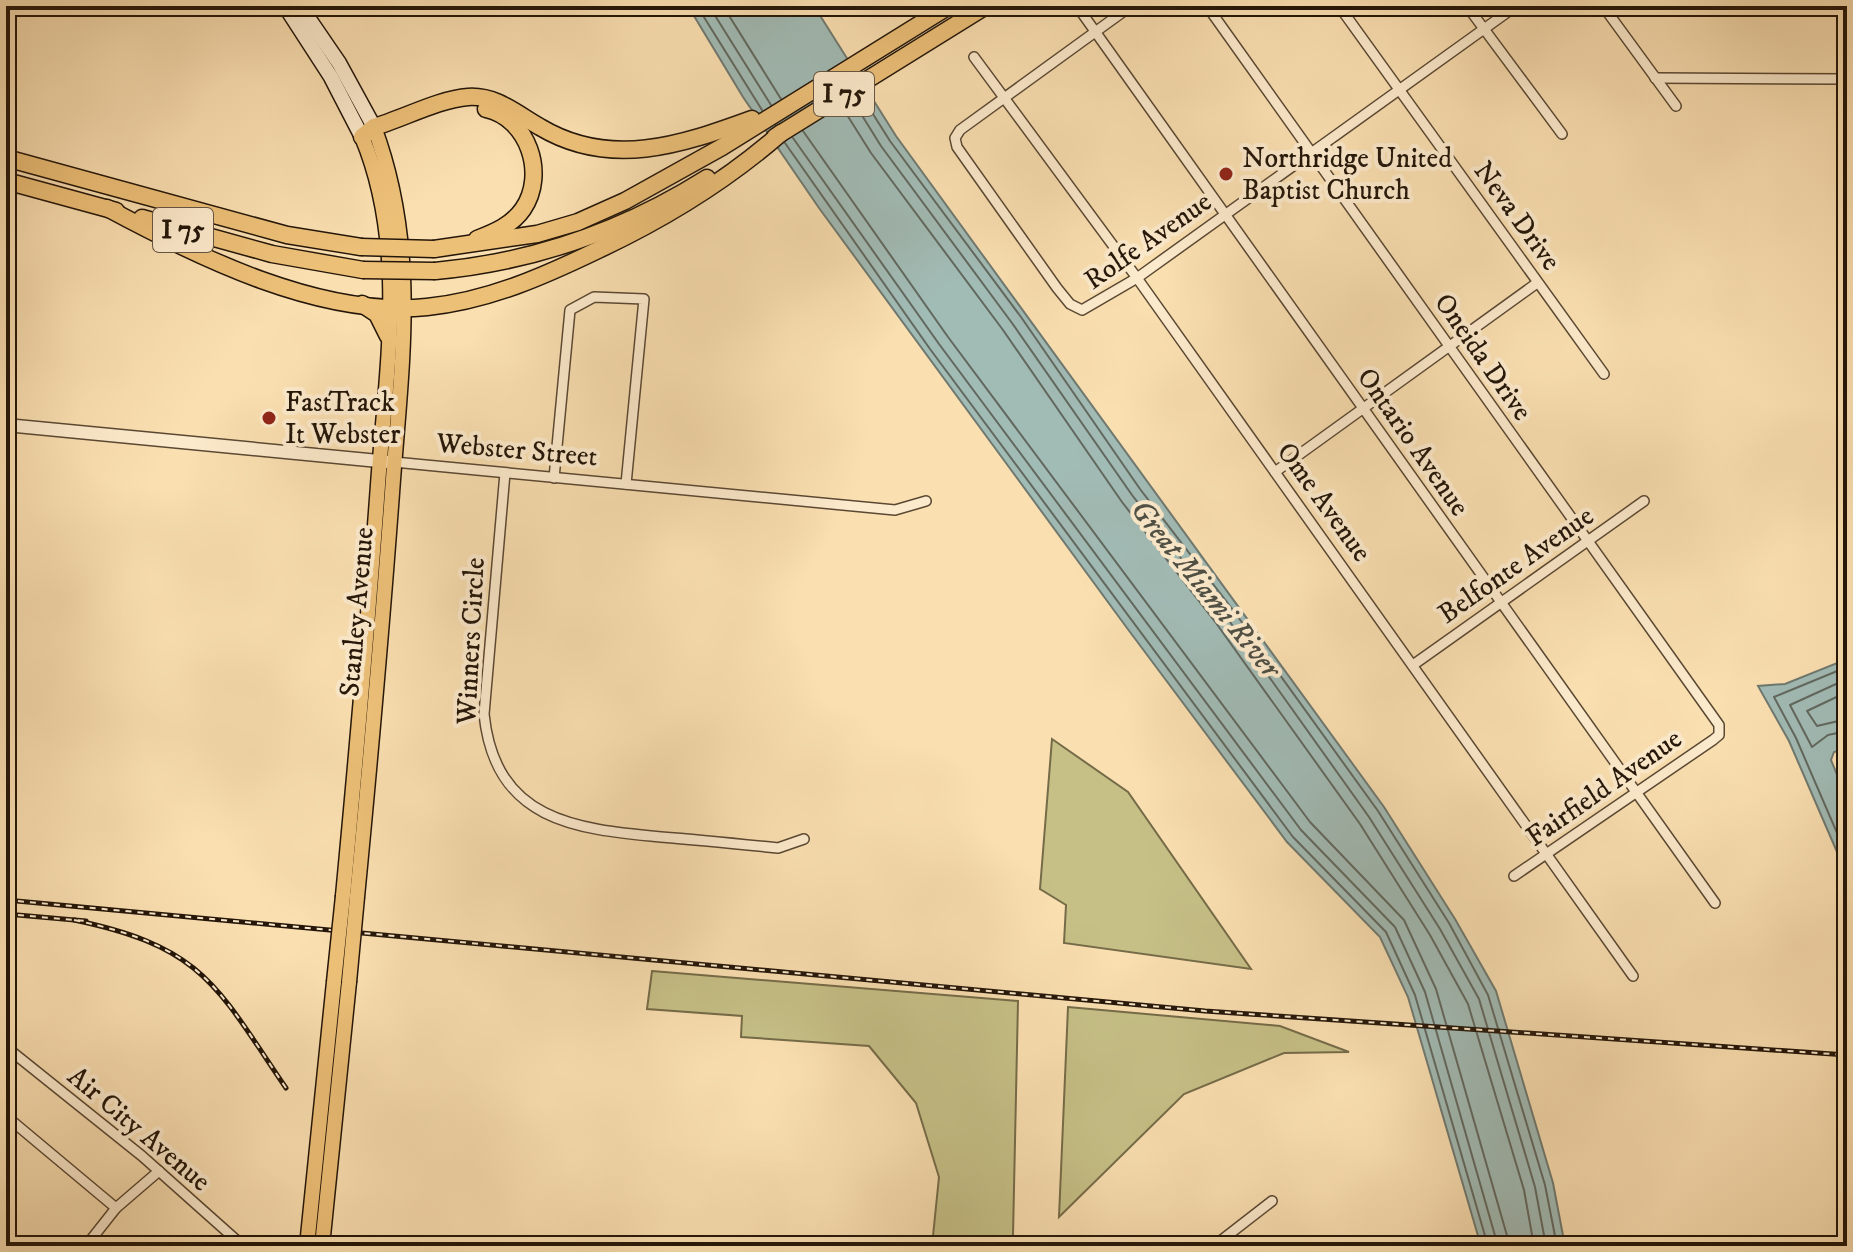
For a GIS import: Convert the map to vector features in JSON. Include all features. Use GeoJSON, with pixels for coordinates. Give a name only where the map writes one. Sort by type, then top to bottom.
{"type":"FeatureCollection","features":[{"type":"Feature","properties":{"kind":"highway","name":"I 75"},"geometry":{"type":"LineString","coordinates":[[6,158],[287,235],[361,247],[434,249],[537,234],[578,222],[650,188],[715,141],[787,106],[949,6]]}},
{"type":"Feature","properties":{"kind":"highway","name":"I 75"},"geometry":{"type":"LineString","coordinates":[[6,181],[272,254],[363,270],[435,271],[517,260],[577,242],[638,217],[734,167],[781,133],[986,6]]}},
{"type":"Feature","properties":{"kind":"highway"},"geometry":{"type":"LineString","coordinates":[[371,133],[466,97],[485,98],[513,109],[540,128],[599,148],[651,150],[715,141]]}},
{"type":"Feature","properties":{"kind":"highway"},"geometry":{"type":"LineString","coordinates":[[371,133],[452,108],[476,106],[494,110],[512,122],[526,141],[534,175],[524,208],[511,223],[454,247]]}},
{"type":"Feature","properties":{"kind":"highway"},"geometry":{"type":"LineString","coordinates":[[107,208],[147,230],[292,291],[361,304],[397,307],[467,300],[522,284],[637,231],[734,167]]}},
{"type":"Feature","properties":{"kind":"highway"},"geometry":{"type":"LineString","coordinates":[[361,304],[377,314],[388,336]]}},
{"type":"Feature","properties":{"kind":"main road","name":"Stanley Avenue"},"geometry":{"type":"LineString","coordinates":[[285,6],[371,133]]}},
{"type":"Feature","properties":{"kind":"main road","name":"Stanley Avenue"},"geometry":{"type":"LineString","coordinates":[[300,6],[339,63],[371,133],[400,224],[387,462],[322,1246]]}},
{"type":"Feature","properties":{"kind":"main road","name":"Stanley Avenue"},"geometry":{"type":"LineString","coordinates":[[387,462],[388,336],[397,307]]}},
{"type":"Feature","properties":{"kind":"main road","name":"Stanley Avenue"},"geometry":{"type":"LineString","coordinates":[[307,1246],[342,982]]}},
{"type":"Feature","properties":{"kind":"street","name":"Ontario Avenue"},"geometry":{"type":"LineString","coordinates":[[1077,6],[1223,216],[1715,903]]}},
{"type":"Feature","properties":{"kind":"street"},"geometry":{"type":"LineString","coordinates":[[1005,98],[1131,6]]}},
{"type":"Feature","properties":{"kind":"street","name":"Oneida Drive"},"geometry":{"type":"LineString","coordinates":[[1207,6],[1716,720],[1719,735]]}},
{"type":"Feature","properties":{"kind":"street","name":"Neva Drive"},"geometry":{"type":"LineString","coordinates":[[1339,6],[1604,374]]}},
{"type":"Feature","properties":{"kind":"street"},"geometry":{"type":"LineString","coordinates":[[1467,6],[1562,134]]}},
{"type":"Feature","properties":{"kind":"street","name":"Rolfe Avenue"},"geometry":{"type":"LineString","coordinates":[[1005,98],[960,130],[955,138],[966,160],[1057,288],[1076,309],[1089,310],[1516,6]]}},
{"type":"Feature","properties":{"kind":"street"},"geometry":{"type":"LineString","coordinates":[[1603,6],[1676,106]]}},
{"type":"Feature","properties":{"kind":"street","name":"Ome Avenue"},"geometry":{"type":"LineString","coordinates":[[974,57],[1137,278],[1633,976]]}},
{"type":"Feature","properties":{"kind":"street"},"geometry":{"type":"LineString","coordinates":[[1655,78],[1847,79]]}},
{"type":"Feature","properties":{"kind":"street"},"geometry":{"type":"LineString","coordinates":[[1275,472],[1537,283]]}},
{"type":"Feature","properties":{"kind":"street"},"geometry":{"type":"LineString","coordinates":[[554,478],[570,310],[594,297],[644,299],[626,484]]}},
{"type":"Feature","properties":{"kind":"street","name":"Webster Street"},"geometry":{"type":"LineString","coordinates":[[6,425],[895,510],[926,501]]}},
{"type":"Feature","properties":{"kind":"street","name":"Winners Circle"},"geometry":{"type":"LineString","coordinates":[[505,473],[484,714],[492,750],[509,783],[541,812],[590,830],[778,848],[804,839]]}},
{"type":"Feature","properties":{"kind":"street","name":"Belfonte Avenue"},"geometry":{"type":"LineString","coordinates":[[1413,665],[1644,501]]}},
{"type":"Feature","properties":{"kind":"street","name":"Fairfield Avenue"},"geometry":{"type":"LineString","coordinates":[[1514,876],[1719,735]]}},
{"type":"Feature","properties":{"kind":"street","name":"Air City Avenue"},"geometry":{"type":"LineString","coordinates":[[6,1047],[159,1171],[243,1246]]}},
{"type":"Feature","properties":{"kind":"street"},"geometry":{"type":"LineString","coordinates":[[6,1116],[116,1208]]}},
{"type":"Feature","properties":{"kind":"street"},"geometry":{"type":"LineString","coordinates":[[86,1246],[116,1208],[159,1171]]}},
{"type":"Feature","properties":{"kind":"street"},"geometry":{"type":"LineString","coordinates":[[1214,1246],[1272,1201]]}},
{"type":"Feature","properties":{"kind":"shaded area"},"geometry":{"type":"Polygon","coordinates":[[[1052,739],[1128,792],[1251,969],[1064,943],[1066,905],[1040,889],[1052,739]]]}},
{"type":"Feature","properties":{"kind":"shaded area"},"geometry":{"type":"Polygon","coordinates":[[[652,971],[1018,1001],[1013,1235],[1004,1246],[932,1246],[939,1177],[916,1103],[869,1046],[741,1037],[742,1016],[647,1009],[652,971]]]}},
{"type":"Feature","properties":{"kind":"shaded area"},"geometry":{"type":"Polygon","coordinates":[[[1068,1007],[1280,1026],[1349,1052],[1284,1053],[1184,1094],[1059,1217],[1068,1007]]]}},
{"type":"Feature","properties":{"kind":"water","name":"Great Miami River"},"geometry":{"type":"Polygon","coordinates":[[[688,6],[814,6],[896,136],[1384,807],[1455,919],[1496,991],[1553,1183],[1565,1246],[1481,1246],[1408,997],[1380,937],[1287,842],[1127,628],[819,208],[743,97],[688,6]]]}},
{"type":"Feature","properties":{"kind":"water"},"geometry":{"type":"Polygon","coordinates":[[[1847,656],[1847,749],[1834,752],[1831,760],[1838,777],[1847,778],[1847,875],[1789,741],[1758,686],[1785,684],[1840,662],[1847,656]]]}},
{"type":"Feature","properties":{"kind":"railway"},"geometry":{"type":"LineString","coordinates":[[6,900],[1205,1011],[1847,1055]]}},
{"type":"Feature","properties":{"kind":"railway"},"geometry":{"type":"LineString","coordinates":[[6,914],[86,921]]}},
{"type":"Feature","properties":{"kind":"railway"},"geometry":{"type":"LineString","coordinates":[[74,920],[152,943],[202,976],[241,1022],[286,1088]]}},
{"type":"Feature","properties":{"kind":"place","name":"Northridge United Baptist Church"},"geometry":{"type":"Point","coordinates":[1226,174]}},
{"type":"Feature","properties":{"kind":"place","name":"FastTrack It Webster"},"geometry":{"type":"Point","coordinates":[269,418]}}]}
